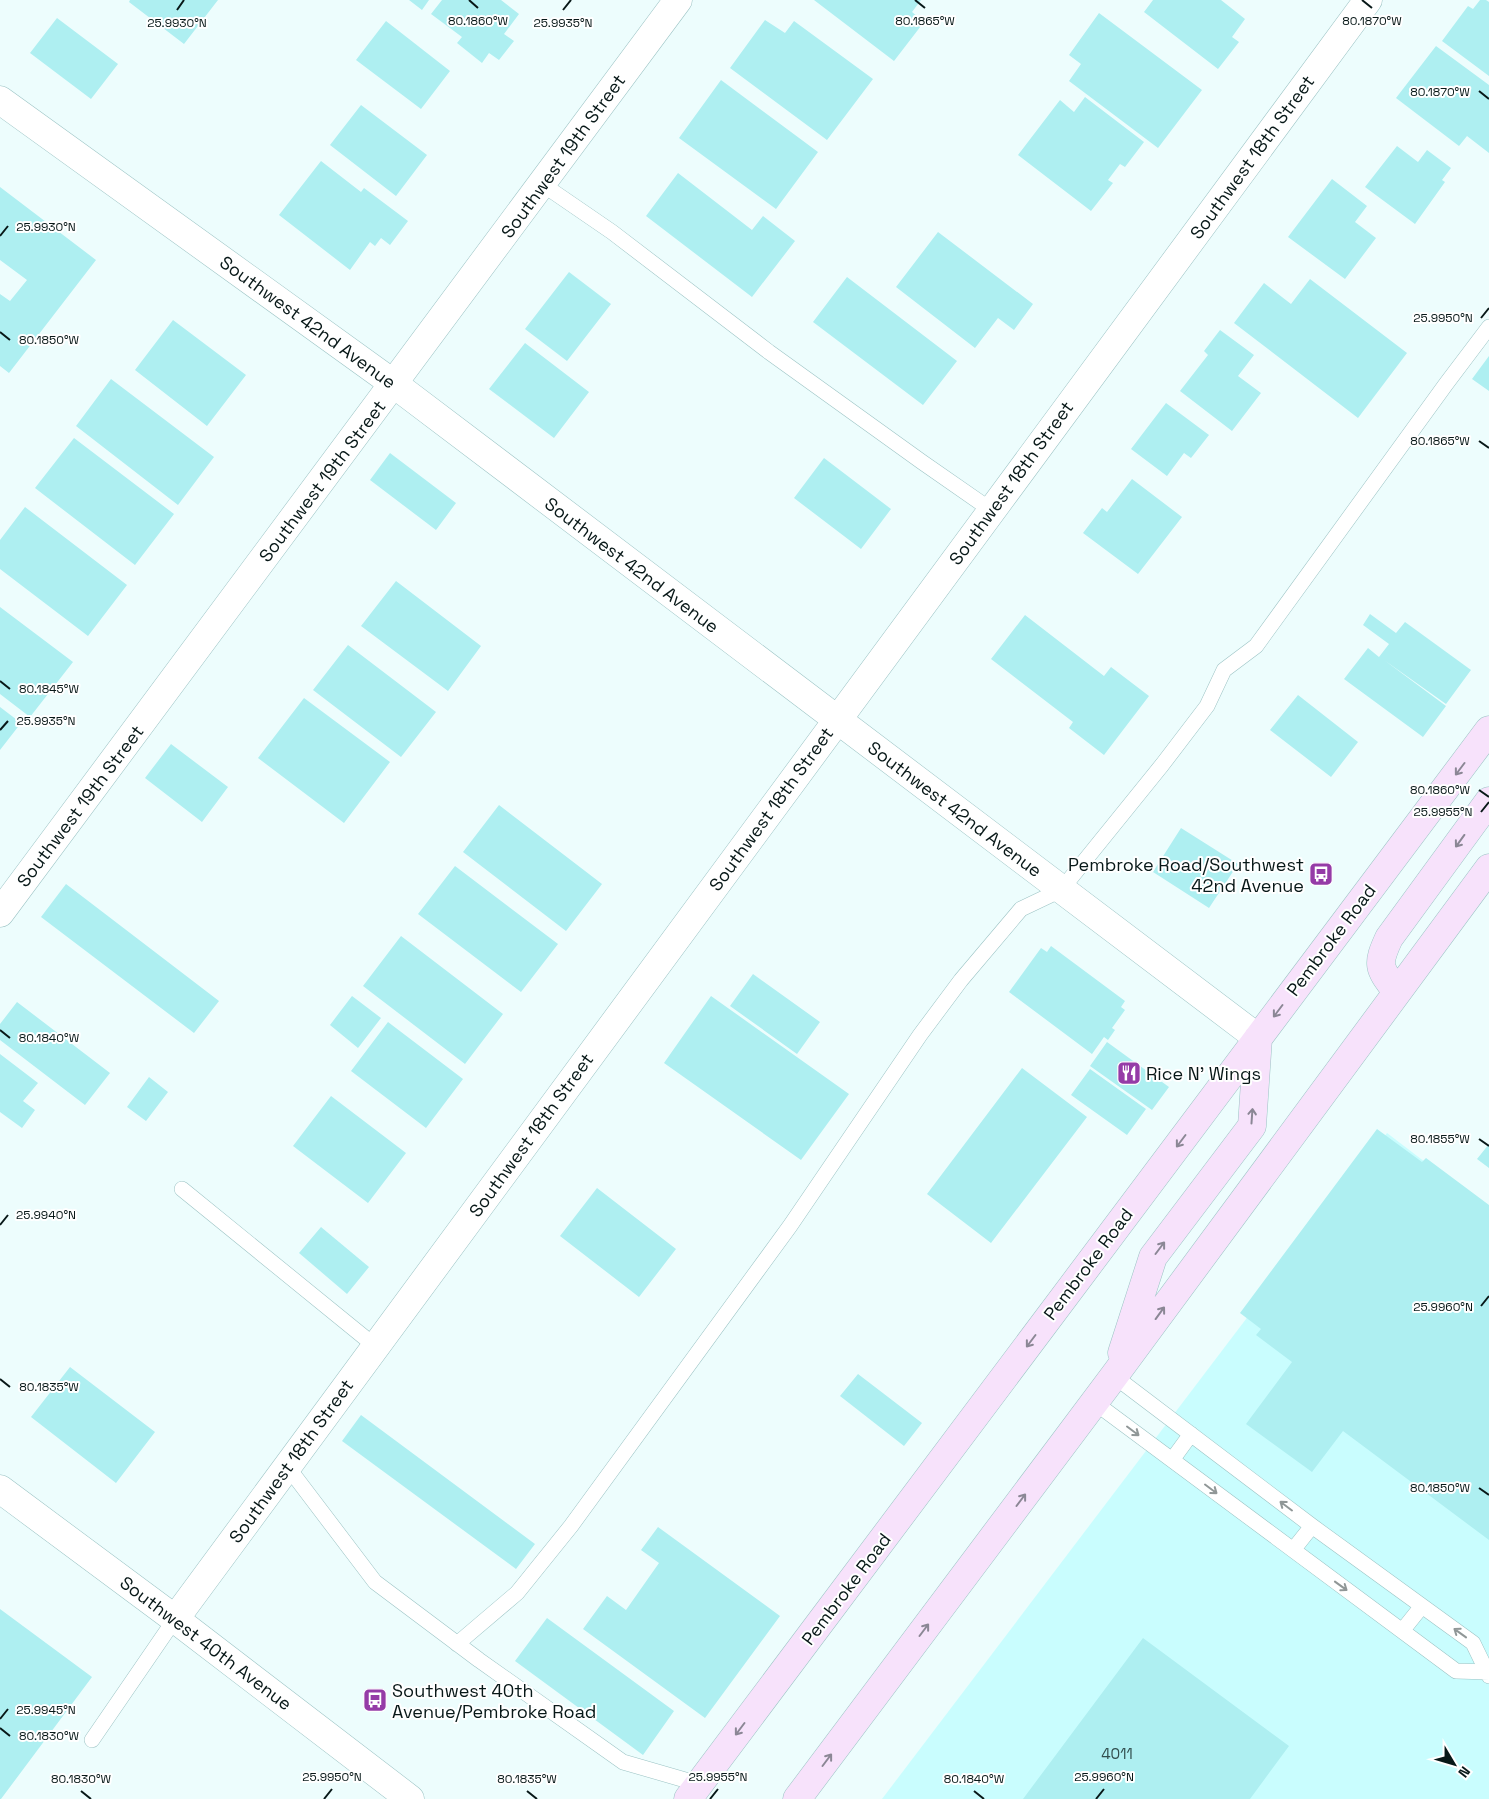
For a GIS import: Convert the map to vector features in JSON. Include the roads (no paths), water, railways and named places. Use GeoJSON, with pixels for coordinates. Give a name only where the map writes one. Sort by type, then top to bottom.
{"type":"FeatureCollection","features":[{"type":"Feature","properties":{"kind":"main road","name":"Pembroke Road"},"geometry":{"type":"LineString","coordinates":[[694,1792],[1489,730]]}},
{"type":"Feature","properties":{"kind":"main road"},"geometry":{"type":"LineString","coordinates":[[1397,992],[1384,975],[1380,960],[1389,938],[1489,802]]}},
{"type":"Feature","properties":{"kind":"main road"},"geometry":{"type":"LineString","coordinates":[[798,1799],[1114,1376],[1489,868]]}},
{"type":"Feature","properties":{"kind":"main road"},"geometry":{"type":"LineString","coordinates":[[1114,1376],[1153,1258],[1252,1126],[1258,1038]]}},
{"type":"Feature","properties":{"kind":"street","name":"Southwest 19th Street"},"geometry":{"type":"LineString","coordinates":[[0,913],[678,0]]}},
{"type":"Feature","properties":{"kind":"street","name":"Southwest 18th Street"},"geometry":{"type":"LineString","coordinates":[[175,1619],[1368,0]]}},
{"type":"Feature","properties":{"kind":"street","name":"Southwest 42nd Avenue"},"geometry":{"type":"LineString","coordinates":[[0,100],[394,384],[1258,1038]]}},
{"type":"Feature","properties":{"kind":"street","name":"Southwest 40th Avenue"},"geometry":{"type":"LineString","coordinates":[[0,1489],[175,1619],[410,1799]]}},
{"type":"Feature","properties":{"kind":"lane"},"geometry":{"type":"LineString","coordinates":[[542,184],[612,232],[769,352],[991,510]]}},
{"type":"Feature","properties":{"kind":"lane"},"geometry":{"type":"LineString","coordinates":[[457,1644],[517,1593],[572,1526],[790,1226],[920,1035],[961,980],[1021,909],[1061,890],[1162,765],[1206,706],[1224,670],[1256,646],[1489,327]]}},
{"type":"Feature","properties":{"kind":"lane"},"geometry":{"type":"LineString","coordinates":[[182,1189],[375,1346]]}},
{"type":"Feature","properties":{"kind":"lane"},"geometry":{"type":"LineString","coordinates":[[1114,1376],[1312,1526],[1473,1643],[1488,1673]]}},
{"type":"Feature","properties":{"kind":"lane"},"geometry":{"type":"LineString","coordinates":[[1094,1402],[1456,1671],[1488,1673]]}},
{"type":"Feature","properties":{"kind":"lane"},"geometry":{"type":"LineString","coordinates":[[1172,1460],[1191,1434]]}},
{"type":"Feature","properties":{"kind":"lane"},"geometry":{"type":"LineString","coordinates":[[287,1466],[375,1582],[457,1644],[623,1762],[694,1792]]}},
{"type":"Feature","properties":{"kind":"lane"},"geometry":{"type":"LineString","coordinates":[[1293,1550],[1312,1526]]}},
{"type":"Feature","properties":{"kind":"lane"},"geometry":{"type":"LineString","coordinates":[[1402,1631],[1422,1606]]}},
{"type":"Feature","properties":{"kind":"lane"},"geometry":{"type":"LineString","coordinates":[[92,1740],[175,1619]]}},
{"type":"Feature","properties":{"kind":"place","name":"Pembroke Road/Southwest 42nd Avenue"},"geometry":{"type":"Point","coordinates":[1321,874]}},
{"type":"Feature","properties":{"kind":"place","name":"Rice N' Wings"},"geometry":{"type":"Point","coordinates":[1129,1073]}},
{"type":"Feature","properties":{"kind":"place","name":"Southwest 40th Avenue/Pembroke Road"},"geometry":{"type":"Point","coordinates":[375,1700]}}]}
